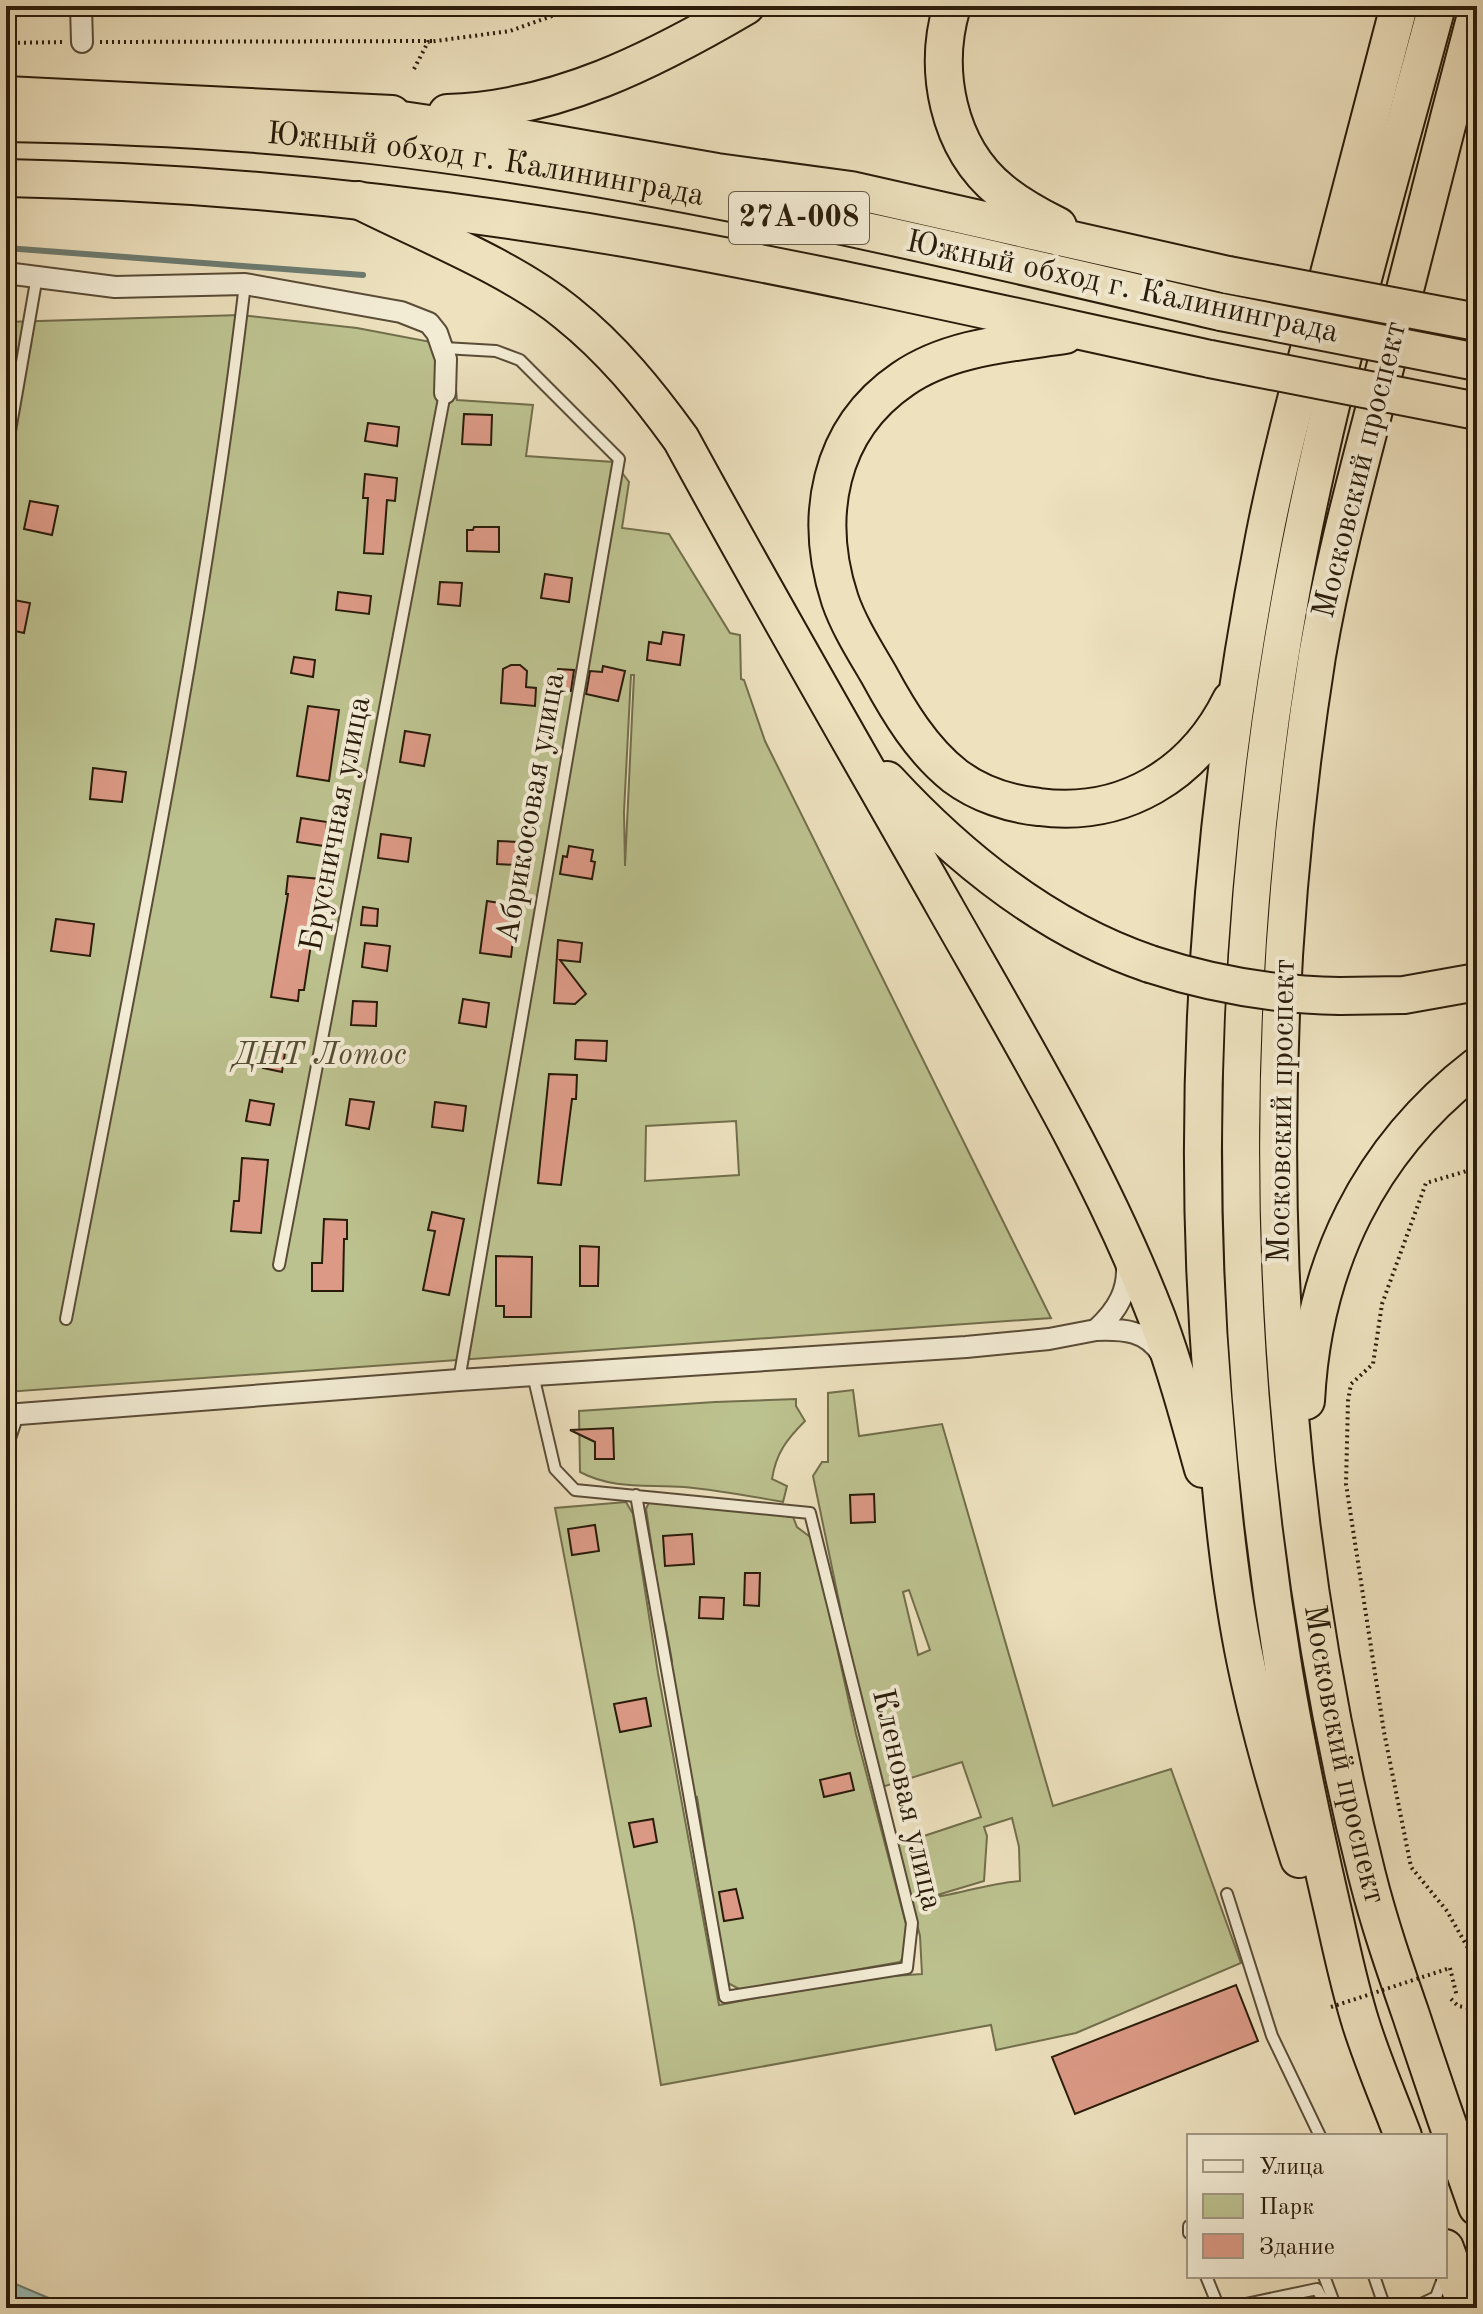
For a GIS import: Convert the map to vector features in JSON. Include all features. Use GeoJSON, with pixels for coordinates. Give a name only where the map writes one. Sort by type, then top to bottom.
{"type":"FeatureCollection","features":[{"type":"Feature","properties":{"kind":"highway"},"geometry":{"type":"LineString","coordinates":[[6,95],[368,115],[496,108],[569,91],[644,62],[746,6]]}},
{"type":"Feature","properties":{"kind":"highway"},"geometry":{"type":"LineString","coordinates":[[952,6],[944,33],[942,60],[950,110],[963,143],[999,190],[1028,210],[1094,245]]}},
{"type":"Feature","properties":{"kind":"highway","name":"Московский проспект"},"geometry":{"type":"LineString","coordinates":[[1402,2134],[1345,2015],[1299,1761],[1263,1527],[1244,1305],[1241,1145],[1243,1012],[1257,824],[1292,588],[1310,495],[1348,338],[1437,6]]}},
{"type":"Feature","properties":{"kind":"highway","name":"Московский проспект"},"geometry":{"type":"LineString","coordinates":[[1477,11],[1331,582],[1311,697],[1294,834],[1280,1019],[1278,1180],[1287,1388],[1302,1530],[1324,1680],[1368,1882],[1477,2207]]}},
{"type":"Feature","properties":{"kind":"highway"},"geometry":{"type":"LineString","coordinates":[[1345,2015],[1335,1962],[1267,1754],[1242,1644],[1210,1361],[1203,1132],[1212,912],[1239,683],[1285,440],[1394,17]]}},
{"type":"Feature","properties":{"kind":"highway"},"geometry":{"type":"LineString","coordinates":[[368,115],[717,172],[851,190],[1228,275],[1477,322]]}},
{"type":"Feature","properties":{"kind":"highway","name":"Южный обход г. Калининграда"},"geometry":{"type":"LineString","coordinates":[[6,123],[261,135],[373,145],[542,169],[734,204],[1221,312],[1477,362]]}},
{"type":"Feature","properties":{"kind":"highway","name":"Южный обход г. Калининграда"},"geometry":{"type":"LineString","coordinates":[[6,178],[156,183],[358,200],[531,223],[803,271],[1210,359],[1477,411]]}},
{"type":"Feature","properties":{"kind":"highway"},"geometry":{"type":"LineString","coordinates":[[358,200],[508,274],[564,311],[609,350],[681,439],[1000,1004],[1079,1150],[1121,1236],[1157,1318],[1180,1387],[1232,1572]]}},
{"type":"Feature","properties":{"kind":"highway"},"geometry":{"type":"LineString","coordinates":[[1083,332],[987,347],[929,365],[903,378],[862,418],[846,441],[830,482],[831,566],[841,602],[894,703],[935,757],[957,777],[982,792],[1028,806],[1077,810],[1100,807],[1150,788],[1198,750],[1219,723],[1239,683]]}},
{"type":"Feature","properties":{"kind":"highway"},"geometry":{"type":"LineString","coordinates":[[849,737],[950,844],[992,879],[1039,911],[1092,940],[1150,964],[1179,974],[1305,995],[1404,995],[1477,982]]}},
{"type":"Feature","properties":{"kind":"highway"},"geometry":{"type":"LineString","coordinates":[[1302,1530],[1304,1436],[1311,1348],[1319,1302],[1334,1257],[1352,1217],[1396,1144],[1425,1111],[1477,1066]]}},
{"type":"Feature","properties":{"kind":"highway"},"geometry":{"type":"LineString","coordinates":[[1447,2267],[1467,2308]]}},
{"type":"Feature","properties":{"kind":"street"},"geometry":{"type":"LineString","coordinates":[[81,6],[82,42]]}},
{"type":"Feature","properties":{"kind":"street"},"geometry":{"type":"LineString","coordinates":[[6,273],[115,287],[245,284],[416,316],[429,323],[444,348],[447,374],[445,393]]}},
{"type":"Feature","properties":{"kind":"street"},"geometry":{"type":"LineString","coordinates":[[1096,1330],[1115,1312],[1124,1290],[1127,1266],[1121,1236]]}},
{"type":"Feature","properties":{"kind":"street"},"geometry":{"type":"LineString","coordinates":[[12,1415],[459,1380],[966,1347],[1123,1329],[1144,1336],[1159,1350],[1180,1387]]}},
{"type":"Feature","properties":{"kind":"lane"},"geometry":{"type":"LineString","coordinates":[[6,454],[37,276]]}},
{"type":"Feature","properties":{"kind":"lane"},"geometry":{"type":"LineString","coordinates":[[66,1319],[137,953],[217,499],[245,284]]}},
{"type":"Feature","properties":{"kind":"lane","name":"Абрикосовая улица"},"geometry":{"type":"LineString","coordinates":[[444,348],[496,351],[520,360],[619,459],[459,1380]]}},
{"type":"Feature","properties":{"kind":"lane","name":"Брусничная улица"},"geometry":{"type":"LineString","coordinates":[[279,1265],[445,393]]}},
{"type":"Feature","properties":{"kind":"lane","name":"Кленовая улица"},"geometry":{"type":"LineString","coordinates":[[533,1375],[555,1469],[575,1490],[636,1495],[810,1513],[912,1923],[907,1968],[725,1997],[636,1495]]}},
{"type":"Feature","properties":{"kind":"lane"},"geometry":{"type":"LineString","coordinates":[[6,1450],[12,1415]]}},
{"type":"Feature","properties":{"kind":"lane"},"geometry":{"type":"LineString","coordinates":[[1227,1894],[1272,2036],[1319,2134]]}},
{"type":"Feature","properties":{"kind":"lane"},"geometry":{"type":"LineString","coordinates":[[1207,2278],[1219,2308]]}},
{"type":"Feature","properties":{"kind":"lane"},"geometry":{"type":"LineString","coordinates":[[1325,2278],[1336,2308]]}},
{"type":"Feature","properties":{"kind":"lane"},"geometry":{"type":"LineString","coordinates":[[1375,2278],[1385,2308]]}},
{"type":"Feature","properties":{"kind":"lane"},"geometry":{"type":"LineString","coordinates":[[1413,2308],[1436,2297],[1442,2278]]}},
{"type":"Feature","properties":{"kind":"lane"},"geometry":{"type":"LineString","coordinates":[[1227,2308],[1317,2289],[1327,2308]]}},
{"type":"Feature","properties":{"kind":"path"},"geometry":{"type":"LineString","coordinates":[[6,43],[433,41],[510,31],[580,6]]}},
{"type":"Feature","properties":{"kind":"path"},"geometry":{"type":"LineString","coordinates":[[414,69],[428,42],[433,41]]}},
{"type":"Feature","properties":{"kind":"path"},"geometry":{"type":"LineString","coordinates":[[1477,1168],[1426,1183],[1417,1204],[1382,1304],[1373,1364],[1351,1384],[1346,1484],[1384,1732],[1411,1867],[1447,1911],[1477,1964]]}},
{"type":"Feature","properties":{"kind":"path"},"geometry":{"type":"LineString","coordinates":[[1345,2015],[1450,1968],[1458,2006],[1469,2008],[1477,2001]]}},
{"type":"Feature","properties":{"kind":"green space","name":"ДНТ Лотос"},"geometry":{"type":"Polygon","coordinates":[[[241,315],[357,328],[452,346],[457,400],[533,405],[526,456],[614,462],[629,482],[622,528],[669,534],[730,633],[740,635],[741,679],[744,680],[765,741],[1051,1318],[6,1392],[6,322],[241,315]],[[631,675],[624,812],[625,866],[634,675],[631,675]],[[736,1121],[646,1126],[645,1181],[739,1175],[736,1121]]]}},
{"type":"Feature","properties":{"kind":"green space"},"geometry":{"type":"Polygon","coordinates":[[[853,1390],[859,1436],[942,1424],[1053,1806],[1171,1769],[1241,1963],[1076,2033],[996,2050],[991,2025],[661,2085],[634,1923],[555,1508],[626,1502],[633,1514],[658,1673],[719,2005],[861,1978],[922,1974],[920,1936],[897,1845],[981,1817],[962,1762],[882,1787],[853,1669],[813,1476],[822,1462],[828,1462],[828,1393],[853,1390]],[[909,1590],[903,1592],[918,1655],[930,1650],[909,1590]],[[1012,1818],[984,1827],[987,1836],[984,1881],[924,1899],[1020,1881],[1019,1847],[1012,1818]]]}},
{"type":"Feature","properties":{"kind":"green space"},"geometry":{"type":"Polygon","coordinates":[[[796,1399],[796,1406],[805,1421],[783,1447],[772,1479],[787,1486],[783,1502],[697,1488],[618,1484],[580,1472],[579,1411],[796,1399]]]}},
{"type":"Feature","properties":{"kind":"green space"},"geometry":{"type":"Polygon","coordinates":[[[650,1500],[793,1517],[797,1527],[813,1539],[856,1734],[906,1924],[906,1952],[900,1962],[741,1990],[726,1982],[697,1797],[694,1796],[668,1662],[672,1661],[646,1509],[650,1500]]]}},
{"type":"Feature","properties":{"kind":"water"},"geometry":{"type":"Polygon","coordinates":[[[6,2280],[51,2299],[50,2308],[6,2308],[6,2280]]]}},
{"type":"Feature","properties":{"kind":"building"},"geometry":{"type":"Polygon","coordinates":[[[464,414],[492,415],[491,445],[462,444],[464,414]]]}},
{"type":"Feature","properties":{"kind":"building"},"geometry":{"type":"Polygon","coordinates":[[[368,423],[399,427],[397,446],[365,441],[368,423]]]}},
{"type":"Feature","properties":{"kind":"building"},"geometry":{"type":"Polygon","coordinates":[[[365,474],[397,478],[395,501],[387,500],[383,554],[364,553],[368,498],[363,498],[365,474]]]}},
{"type":"Feature","properties":{"kind":"building"},"geometry":{"type":"Polygon","coordinates":[[[30,501],[58,506],[52,535],[24,529],[30,501]]]}},
{"type":"Feature","properties":{"kind":"building"},"geometry":{"type":"Polygon","coordinates":[[[499,527],[499,552],[467,551],[467,530],[499,527]]]}},
{"type":"Feature","properties":{"kind":"building"},"geometry":{"type":"Polygon","coordinates":[[[545,574],[572,578],[569,602],[541,598],[545,574]]]}},
{"type":"Feature","properties":{"kind":"building"},"geometry":{"type":"Polygon","coordinates":[[[440,582],[462,583],[460,606],[438,604],[440,582]]]}},
{"type":"Feature","properties":{"kind":"building"},"geometry":{"type":"Polygon","coordinates":[[[338,592],[371,596],[369,614],[336,610],[338,592]]]}},
{"type":"Feature","properties":{"kind":"building"},"geometry":{"type":"Polygon","coordinates":[[[8,599],[30,603],[24,633],[6,629],[8,599]]]}},
{"type":"Feature","properties":{"kind":"building"},"geometry":{"type":"Polygon","coordinates":[[[663,632],[684,635],[680,665],[647,660],[649,642],[661,644],[663,632]]]}},
{"type":"Feature","properties":{"kind":"building"},"geometry":{"type":"Polygon","coordinates":[[[294,657],[315,660],[313,677],[291,673],[294,657]]]}},
{"type":"Feature","properties":{"kind":"building"},"geometry":{"type":"Polygon","coordinates":[[[520,665],[527,671],[526,687],[536,688],[535,706],[501,703],[503,669],[520,665]]]}},
{"type":"Feature","properties":{"kind":"building"},"geometry":{"type":"Polygon","coordinates":[[[603,666],[625,671],[618,701],[586,694],[590,671],[602,672],[603,666]]]}},
{"type":"Feature","properties":{"kind":"building"},"geometry":{"type":"Polygon","coordinates":[[[558,669],[574,670],[571,691],[557,688],[558,669]]]}},
{"type":"Feature","properties":{"kind":"building"},"geometry":{"type":"Polygon","coordinates":[[[308,706],[339,710],[329,781],[297,776],[308,706]]]}},
{"type":"Feature","properties":{"kind":"building"},"geometry":{"type":"Polygon","coordinates":[[[405,731],[430,735],[424,766],[400,762],[405,731]]]}},
{"type":"Feature","properties":{"kind":"building"},"geometry":{"type":"Polygon","coordinates":[[[93,768],[126,772],[122,802],[90,799],[93,768]]]}},
{"type":"Feature","properties":{"kind":"building"},"geometry":{"type":"Polygon","coordinates":[[[301,818],[327,822],[324,846],[297,842],[301,818]]]}},
{"type":"Feature","properties":{"kind":"building"},"geometry":{"type":"Polygon","coordinates":[[[381,834],[411,838],[408,862],[378,858],[381,834]]]}},
{"type":"Feature","properties":{"kind":"building"},"geometry":{"type":"Polygon","coordinates":[[[498,841],[518,842],[517,865],[497,864],[498,841]]]}},
{"type":"Feature","properties":{"kind":"building"},"geometry":{"type":"Polygon","coordinates":[[[569,846],[593,850],[591,861],[595,862],[592,879],[560,874],[563,856],[567,857],[569,846]]]}},
{"type":"Feature","properties":{"kind":"building"},"geometry":{"type":"Polygon","coordinates":[[[288,876],[321,879],[304,990],[299,990],[298,1001],[271,997],[288,894],[288,876]]]}},
{"type":"Feature","properties":{"kind":"building"},"geometry":{"type":"Polygon","coordinates":[[[487,901],[517,906],[511,957],[480,953],[487,901]]]}},
{"type":"Feature","properties":{"kind":"building"},"geometry":{"type":"Polygon","coordinates":[[[363,907],[378,909],[377,926],[361,925],[363,907]]]}},
{"type":"Feature","properties":{"kind":"building"},"geometry":{"type":"Polygon","coordinates":[[[56,919],[94,924],[90,956],[51,951],[56,919]]]}},
{"type":"Feature","properties":{"kind":"building"},"geometry":{"type":"Polygon","coordinates":[[[558,940],[582,943],[580,962],[560,960],[586,994],[575,1004],[554,1003],[558,940]]]}},
{"type":"Feature","properties":{"kind":"building"},"geometry":{"type":"Polygon","coordinates":[[[365,943],[390,946],[387,971],[362,967],[365,943]]]}},
{"type":"Feature","properties":{"kind":"building"},"geometry":{"type":"Polygon","coordinates":[[[463,999],[489,1003],[486,1027],[459,1023],[463,999]]]}},
{"type":"Feature","properties":{"kind":"building"},"geometry":{"type":"Polygon","coordinates":[[[353,1001],[377,1002],[376,1026],[351,1025],[353,1001]]]}},
{"type":"Feature","properties":{"kind":"building"},"geometry":{"type":"Polygon","coordinates":[[[576,1040],[607,1041],[606,1061],[575,1059],[576,1040]]]}},
{"type":"Feature","properties":{"kind":"building"},"geometry":{"type":"Polygon","coordinates":[[[267,1043],[286,1046],[282,1072],[263,1068],[267,1043]]]}},
{"type":"Feature","properties":{"kind":"building"},"geometry":{"type":"Polygon","coordinates":[[[549,1074],[577,1075],[576,1099],[572,1099],[561,1185],[538,1183],[549,1074]]]}},
{"type":"Feature","properties":{"kind":"building"},"geometry":{"type":"Polygon","coordinates":[[[350,1099],[374,1102],[369,1129],[346,1125],[350,1099]]]}},
{"type":"Feature","properties":{"kind":"building"},"geometry":{"type":"Polygon","coordinates":[[[250,1100],[274,1104],[270,1125],[246,1121],[250,1100]]]}},
{"type":"Feature","properties":{"kind":"building"},"geometry":{"type":"Polygon","coordinates":[[[435,1102],[466,1106],[463,1131],[432,1127],[435,1102]]]}},
{"type":"Feature","properties":{"kind":"building"},"geometry":{"type":"Polygon","coordinates":[[[242,1158],[268,1160],[261,1233],[231,1231],[234,1201],[239,1201],[242,1158]]]}},
{"type":"Feature","properties":{"kind":"building"},"geometry":{"type":"Polygon","coordinates":[[[432,1212],[464,1219],[449,1295],[423,1290],[435,1231],[428,1230],[432,1212]]]}},
{"type":"Feature","properties":{"kind":"building"},"geometry":{"type":"Polygon","coordinates":[[[324,1219],[347,1220],[343,1291],[312,1291],[312,1263],[322,1263],[324,1219]]]}},
{"type":"Feature","properties":{"kind":"building"},"geometry":{"type":"Polygon","coordinates":[[[580,1246],[599,1247],[598,1286],[580,1286],[580,1246]]]}},
{"type":"Feature","properties":{"kind":"building"},"geometry":{"type":"Polygon","coordinates":[[[496,1256],[532,1257],[531,1317],[504,1317],[504,1306],[496,1306],[496,1256]]]}},
{"type":"Feature","properties":{"kind":"building"},"geometry":{"type":"Polygon","coordinates":[[[613,1428],[614,1459],[595,1459],[595,1442],[570,1430],[613,1428]]]}},
{"type":"Feature","properties":{"kind":"building"},"geometry":{"type":"Polygon","coordinates":[[[874,1494],[875,1522],[851,1523],[850,1495],[874,1494]]]}},
{"type":"Feature","properties":{"kind":"building"},"geometry":{"type":"Polygon","coordinates":[[[595,1525],[599,1551],[572,1555],[568,1529],[595,1525]]]}},
{"type":"Feature","properties":{"kind":"building"},"geometry":{"type":"Polygon","coordinates":[[[692,1534],[694,1564],[665,1566],[663,1536],[692,1534]]]}},
{"type":"Feature","properties":{"kind":"building"},"geometry":{"type":"Polygon","coordinates":[[[745,1573],[760,1573],[759,1606],[744,1605],[745,1573]]]}},
{"type":"Feature","properties":{"kind":"building"},"geometry":{"type":"Polygon","coordinates":[[[700,1597],[724,1598],[723,1619],[699,1618],[700,1597]]]}},
{"type":"Feature","properties":{"kind":"building"},"geometry":{"type":"Polygon","coordinates":[[[646,1698],[651,1726],[620,1732],[614,1704],[646,1698]]]}},
{"type":"Feature","properties":{"kind":"building"},"geometry":{"type":"Polygon","coordinates":[[[850,1773],[854,1790],[824,1797],[820,1780],[850,1773]]]}},
{"type":"Feature","properties":{"kind":"building"},"geometry":{"type":"Polygon","coordinates":[[[653,1819],[657,1842],[634,1847],[629,1823],[653,1819]]]}},
{"type":"Feature","properties":{"kind":"building"},"geometry":{"type":"Polygon","coordinates":[[[736,1889],[743,1918],[724,1921],[719,1892],[736,1889]]]}},
{"type":"Feature","properties":{"kind":"building"},"geometry":{"type":"Polygon","coordinates":[[[1236,1985],[1258,2041],[1075,2114],[1052,2057],[1236,1985]]]}},
{"type":"Feature","properties":{"kind":"waterway"},"geometry":{"type":"LineString","coordinates":[[6,248],[363,275]]}}]}
